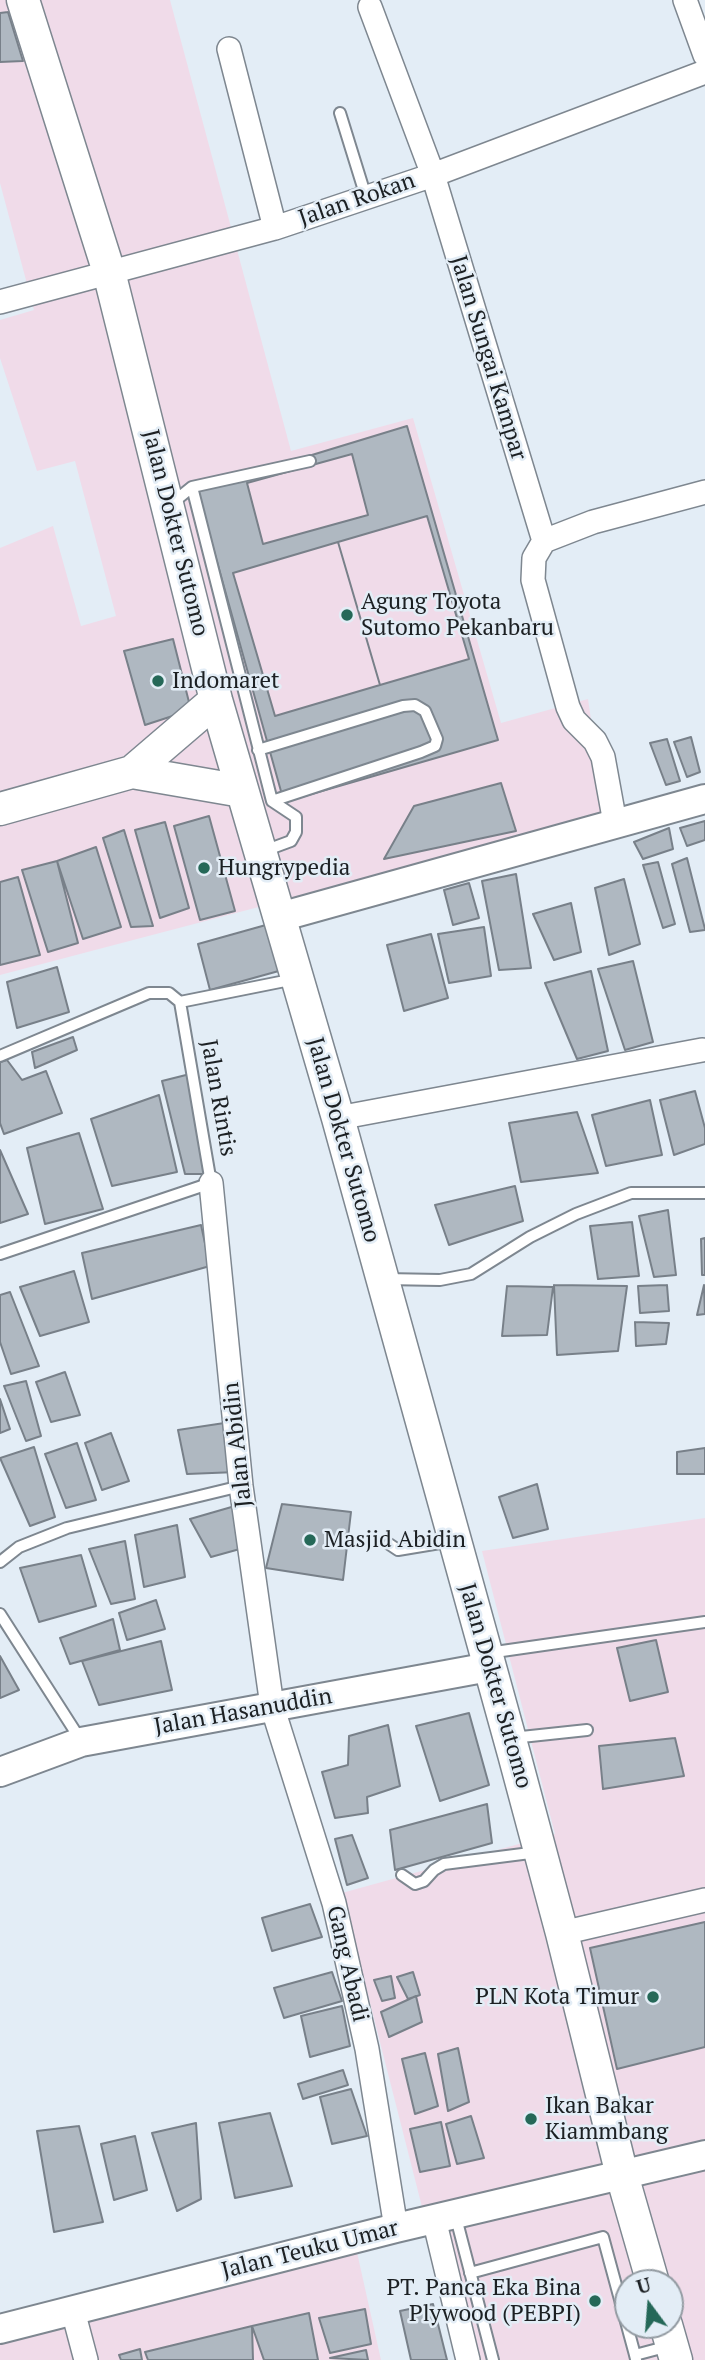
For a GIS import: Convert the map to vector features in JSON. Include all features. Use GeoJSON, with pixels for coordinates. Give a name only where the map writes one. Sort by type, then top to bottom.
{"type":"FeatureCollection","features":[{"type":"Feature","properties":{"kind":"main road","name":"Jalan Dokter Sutomo"},"geometry":{"type":"LineString","coordinates":[[23,0],[180,497],[216,700],[338,1118],[510,1738],[622,2175],[649,2269]]}},
{"type":"Feature","properties":{"kind":"main road"},"geometry":{"type":"LineString","coordinates":[[0,809],[132,772],[216,700]]}},
{"type":"Feature","properties":{"kind":"main road"},"geometry":{"type":"LineString","coordinates":[[132,772],[242,791]]}},
{"type":"Feature","properties":{"kind":"street"},"geometry":{"type":"LineString","coordinates":[[685,0],[705,55]]}},
{"type":"Feature","properties":{"kind":"street","name":"Jalan Sungai Kampar"},"geometry":{"type":"LineString","coordinates":[[370,7],[433,174],[544,541]]}},
{"type":"Feature","properties":{"kind":"street"},"geometry":{"type":"LineString","coordinates":[[229,49],[275,228]]}},
{"type":"Feature","properties":{"kind":"street","name":"Jalan Rokan"},"geometry":{"type":"LineString","coordinates":[[0,302],[275,228],[433,174],[705,72]]}},
{"type":"Feature","properties":{"kind":"street"},"geometry":{"type":"LineString","coordinates":[[615,822],[603,757],[595,741],[574,720],[568,707],[533,580],[534,558],[544,541],[593,522],[705,492]]}},
{"type":"Feature","properties":{"kind":"street"},"geometry":{"type":"LineString","coordinates":[[280,917],[705,799]]}},
{"type":"Feature","properties":{"kind":"street"},"geometry":{"type":"LineString","coordinates":[[338,1118],[702,1051]]}},
{"type":"Feature","properties":{"kind":"street","name":"Jalan Abidin"},"geometry":{"type":"LineString","coordinates":[[211,1183],[241,1486],[272,1706]]}},
{"type":"Feature","properties":{"kind":"street","name":"Jalan Hasanuddin"},"geometry":{"type":"LineString","coordinates":[[0,1772],[81,1742],[272,1706],[487,1660]]}},
{"type":"Feature","properties":{"kind":"street","name":"Gang Abadi"},"geometry":{"type":"LineString","coordinates":[[272,1706],[334,1903],[367,2049],[396,2228]]}},
{"type":"Feature","properties":{"kind":"street"},"geometry":{"type":"LineString","coordinates":[[562,1933],[705,1900]]}},
{"type":"Feature","properties":{"kind":"street","name":"Jalan Teuku Umar"},"geometry":{"type":"LineString","coordinates":[[0,2329],[396,2228],[705,2155]]}},
{"type":"Feature","properties":{"kind":"street"},"geometry":{"type":"LineString","coordinates":[[444,2217],[468,2360]]}},
{"type":"Feature","properties":{"kind":"street"},"geometry":{"type":"LineString","coordinates":[[73,2311],[86,2360]]}},
{"type":"Feature","properties":{"kind":"lane"},"geometry":{"type":"LineString","coordinates":[[340,113],[366,197]]}},
{"type":"Feature","properties":{"kind":"lane"},"geometry":{"type":"LineString","coordinates":[[261,852],[291,841],[296,832],[296,817],[272,801],[180,497],[310,461]]}},
{"type":"Feature","properties":{"kind":"lane"},"geometry":{"type":"LineString","coordinates":[[258,750],[403,706],[415,705],[425,711],[437,739],[435,746],[421,752],[272,801]]}},
{"type":"Feature","properties":{"kind":"lane"},"geometry":{"type":"LineString","coordinates":[[0,1056],[149,993],[169,993],[180,1002],[297,978]]}},
{"type":"Feature","properties":{"kind":"lane","name":"Jalan Rintis"},"geometry":{"type":"LineString","coordinates":[[0,1254],[211,1183],[180,1002]]}},
{"type":"Feature","properties":{"kind":"lane"},"geometry":{"type":"LineString","coordinates":[[382,1279],[440,1280],[471,1274],[530,1237],[631,1193],[705,1193]]}},
{"type":"Feature","properties":{"kind":"lane"},"geometry":{"type":"LineString","coordinates":[[0,1562],[19,1547],[67,1528],[241,1486]]}},
{"type":"Feature","properties":{"kind":"lane"},"geometry":{"type":"LineString","coordinates":[[389,1544],[398,1550],[454,1541]]}},
{"type":"Feature","properties":{"kind":"lane"},"geometry":{"type":"LineString","coordinates":[[0,1614],[81,1742]]}},
{"type":"Feature","properties":{"kind":"lane"},"geometry":{"type":"LineString","coordinates":[[487,1660],[705,1622]]}},
{"type":"Feature","properties":{"kind":"lane"},"geometry":{"type":"LineString","coordinates":[[510,1738],[587,1730]]}},
{"type":"Feature","properties":{"kind":"lane"},"geometry":{"type":"LineString","coordinates":[[402,1875],[415,1884],[424,1881],[444,1864],[541,1852]]}},
{"type":"Feature","properties":{"kind":"lane"},"geometry":{"type":"LineString","coordinates":[[444,2217],[470,2273],[493,2360]]}},
{"type":"Feature","properties":{"kind":"lane"},"geometry":{"type":"LineString","coordinates":[[470,2273],[603,2236],[635,2358],[671,2343]]}},
{"type":"Feature","properties":{"kind":"shaded area"},"geometry":{"type":"Polygon","coordinates":[[[0,0],[170,0],[291,451],[413,418],[501,723],[588,699],[605,816],[0,975],[0,548],[53,526],[81,626],[116,616],[75,461],[37,471],[0,358],[0,320],[34,310],[0,183],[0,0]]]}},
{"type":"Feature","properties":{"kind":"shaded area"},"geometry":{"type":"Polygon","coordinates":[[[705,1518],[705,2360],[461,2360],[342,1893],[555,1834],[482,1551],[705,1518]]]}},
{"type":"Feature","properties":{"kind":"shaded area"},"geometry":{"type":"Polygon","coordinates":[[[352,2230],[381,2360],[0,2360],[0,2319],[352,2230]]]}},
{"type":"Feature","properties":{"kind":"building"},"geometry":{"type":"Polygon","coordinates":[[[8,12],[23,61],[0,62],[0,13],[8,12]]]}},
{"type":"Feature","properties":{"kind":"building","name":"Agung Toyota Sutomo Pekanbaru"},"geometry":{"type":"Polygon","coordinates":[[[407,426],[498,740],[284,802],[197,490],[407,426]]]}},
{"type":"Feature","properties":{"kind":"building"},"geometry":{"type":"Polygon","coordinates":[[[352,454],[368,515],[263,544],[247,483],[352,454]]]}},
{"type":"Feature","properties":{"kind":"building"},"geometry":{"type":"Polygon","coordinates":[[[427,516],[469,659],[380,685],[338,542],[427,516]]]}},
{"type":"Feature","properties":{"kind":"building"},"geometry":{"type":"Polygon","coordinates":[[[338,542],[380,685],[275,716],[233,573],[338,542]]]}},
{"type":"Feature","properties":{"kind":"building","name":"Indomaret"},"geometry":{"type":"Polygon","coordinates":[[[173,639],[191,710],[145,725],[124,651],[173,639]]]}},
{"type":"Feature","properties":{"kind":"building"},"geometry":{"type":"Polygon","coordinates":[[[691,737],[700,772],[687,777],[674,742],[691,737]]]}},
{"type":"Feature","properties":{"kind":"building"},"geometry":{"type":"Polygon","coordinates":[[[667,739],[680,781],[666,785],[650,743],[667,739]]]}},
{"type":"Feature","properties":{"kind":"building"},"geometry":{"type":"Polygon","coordinates":[[[501,783],[516,831],[384,859],[414,806],[501,783]]]}},
{"type":"Feature","properties":{"kind":"building","name":"Hungrypedia"},"geometry":{"type":"Polygon","coordinates":[[[209,816],[235,911],[200,920],[174,826],[209,816]]]}},
{"type":"Feature","properties":{"kind":"building"},"geometry":{"type":"Polygon","coordinates":[[[705,821],[705,840],[687,846],[680,828],[705,821]]]}},
{"type":"Feature","properties":{"kind":"building"},"geometry":{"type":"Polygon","coordinates":[[[165,822],[189,908],[160,918],[135,830],[165,822]]]}},
{"type":"Feature","properties":{"kind":"building"},"geometry":{"type":"Polygon","coordinates":[[[669,828],[673,849],[643,859],[634,842],[669,828]]]}},
{"type":"Feature","properties":{"kind":"building"},"geometry":{"type":"Polygon","coordinates":[[[124,830],[153,926],[131,927],[103,838],[124,830]]]}},
{"type":"Feature","properties":{"kind":"building"},"geometry":{"type":"Polygon","coordinates":[[[96,847],[121,927],[83,939],[57,861],[96,847]]]}},
{"type":"Feature","properties":{"kind":"building"},"geometry":{"type":"Polygon","coordinates":[[[687,858],[705,930],[690,932],[672,864],[687,858]]]}},
{"type":"Feature","properties":{"kind":"building"},"geometry":{"type":"Polygon","coordinates":[[[57,861],[78,943],[48,952],[22,870],[57,861]]]}},
{"type":"Feature","properties":{"kind":"building"},"geometry":{"type":"Polygon","coordinates":[[[658,862],[675,924],[663,928],[643,865],[658,862]]]}},
{"type":"Feature","properties":{"kind":"building"},"geometry":{"type":"Polygon","coordinates":[[[516,874],[531,968],[499,970],[482,881],[516,874]]]}},
{"type":"Feature","properties":{"kind":"building"},"geometry":{"type":"Polygon","coordinates":[[[18,877],[40,955],[0,965],[0,882],[18,877]]]}},
{"type":"Feature","properties":{"kind":"building"},"geometry":{"type":"Polygon","coordinates":[[[624,879],[640,944],[609,955],[595,888],[624,879]]]}},
{"type":"Feature","properties":{"kind":"building"},"geometry":{"type":"Polygon","coordinates":[[[469,883],[479,918],[453,925],[444,890],[469,883]]]}},
{"type":"Feature","properties":{"kind":"building"},"geometry":{"type":"Polygon","coordinates":[[[571,903],[581,952],[554,960],[533,914],[571,903]]]}},
{"type":"Feature","properties":{"kind":"building"},"geometry":{"type":"Polygon","coordinates":[[[273,923],[286,969],[210,990],[198,944],[273,923]]]}},
{"type":"Feature","properties":{"kind":"building"},"geometry":{"type":"Polygon","coordinates":[[[484,927],[491,976],[449,983],[438,934],[484,927]]]}},
{"type":"Feature","properties":{"kind":"building"},"geometry":{"type":"Polygon","coordinates":[[[431,934],[448,998],[404,1011],[387,945],[431,934]]]}},
{"type":"Feature","properties":{"kind":"building"},"geometry":{"type":"Polygon","coordinates":[[[633,961],[653,1042],[625,1050],[598,969],[633,961]]]}},
{"type":"Feature","properties":{"kind":"building"},"geometry":{"type":"Polygon","coordinates":[[[57,967],[69,1012],[17,1028],[7,982],[57,967]]]}},
{"type":"Feature","properties":{"kind":"building"},"geometry":{"type":"Polygon","coordinates":[[[591,971],[608,1051],[577,1059],[545,983],[591,971]]]}},
{"type":"Feature","properties":{"kind":"building"},"geometry":{"type":"Polygon","coordinates":[[[73,1037],[77,1050],[35,1068],[32,1052],[73,1037]]]}},
{"type":"Feature","properties":{"kind":"building"},"geometry":{"type":"Polygon","coordinates":[[[7,1060],[22,1080],[46,1071],[62,1113],[4,1134],[0,1123],[0,1062],[7,1060]]]}},
{"type":"Feature","properties":{"kind":"building"},"geometry":{"type":"Polygon","coordinates":[[[190,1074],[206,1174],[185,1174],[162,1081],[190,1074]]]}},
{"type":"Feature","properties":{"kind":"building"},"geometry":{"type":"Polygon","coordinates":[[[695,1091],[705,1128],[705,1144],[674,1155],[660,1100],[695,1091]]]}},
{"type":"Feature","properties":{"kind":"building"},"geometry":{"type":"Polygon","coordinates":[[[159,1095],[177,1172],[112,1186],[91,1119],[159,1095]]]}},
{"type":"Feature","properties":{"kind":"building"},"geometry":{"type":"Polygon","coordinates":[[[650,1100],[662,1155],[606,1166],[592,1115],[650,1100]]]}},
{"type":"Feature","properties":{"kind":"building"},"geometry":{"type":"Polygon","coordinates":[[[577,1112],[598,1173],[521,1182],[509,1123],[577,1112]]]}},
{"type":"Feature","properties":{"kind":"building"},"geometry":{"type":"Polygon","coordinates":[[[79,1133],[103,1209],[45,1224],[27,1148],[79,1133]]]}},
{"type":"Feature","properties":{"kind":"building"},"geometry":{"type":"Polygon","coordinates":[[[0,1150],[28,1214],[0,1223],[0,1150]]]}},
{"type":"Feature","properties":{"kind":"building"},"geometry":{"type":"Polygon","coordinates":[[[515,1186],[523,1221],[449,1245],[435,1205],[515,1186]]]}},
{"type":"Feature","properties":{"kind":"building"},"geometry":{"type":"Polygon","coordinates":[[[668,1210],[676,1275],[654,1277],[639,1216],[668,1210]]]}},
{"type":"Feature","properties":{"kind":"building"},"geometry":{"type":"Polygon","coordinates":[[[632,1222],[639,1276],[598,1279],[590,1226],[632,1222]]]}},
{"type":"Feature","properties":{"kind":"building"},"geometry":{"type":"Polygon","coordinates":[[[201,1225],[210,1266],[92,1299],[82,1253],[201,1225]]]}},
{"type":"Feature","properties":{"kind":"building"},"geometry":{"type":"Polygon","coordinates":[[[705,1238],[705,1275],[702,1275],[701,1239],[705,1238]]]}},
{"type":"Feature","properties":{"kind":"building"},"geometry":{"type":"Polygon","coordinates":[[[74,1271],[89,1322],[40,1336],[20,1287],[74,1271]]]}},
{"type":"Feature","properties":{"kind":"building"},"geometry":{"type":"Polygon","coordinates":[[[554,1285],[627,1286],[618,1351],[557,1355],[554,1285]]]}},
{"type":"Feature","properties":{"kind":"building"},"geometry":{"type":"Polygon","coordinates":[[[667,1285],[669,1311],[640,1313],[638,1286],[667,1285]]]}},
{"type":"Feature","properties":{"kind":"building"},"geometry":{"type":"Polygon","coordinates":[[[704,1285],[705,1314],[697,1315],[704,1285]]]}},
{"type":"Feature","properties":{"kind":"building"},"geometry":{"type":"Polygon","coordinates":[[[507,1286],[553,1287],[547,1335],[502,1336],[507,1286]]]}},
{"type":"Feature","properties":{"kind":"building"},"geometry":{"type":"Polygon","coordinates":[[[10,1292],[39,1366],[11,1374],[0,1342],[0,1295],[10,1292]]]}},
{"type":"Feature","properties":{"kind":"building"},"geometry":{"type":"Polygon","coordinates":[[[635,1322],[669,1323],[666,1344],[636,1346],[635,1322]]]}},
{"type":"Feature","properties":{"kind":"building"},"geometry":{"type":"Polygon","coordinates":[[[65,1372],[80,1415],[51,1422],[36,1382],[65,1372]]]}},
{"type":"Feature","properties":{"kind":"building"},"geometry":{"type":"Polygon","coordinates":[[[26,1381],[41,1436],[26,1441],[4,1386],[26,1381]]]}},
{"type":"Feature","properties":{"kind":"building"},"geometry":{"type":"Polygon","coordinates":[[[0,1399],[10,1429],[0,1433],[0,1399]]]}},
{"type":"Feature","properties":{"kind":"building"},"geometry":{"type":"Polygon","coordinates":[[[231,1422],[237,1472],[187,1474],[178,1430],[231,1422]]]}},
{"type":"Feature","properties":{"kind":"building"},"geometry":{"type":"Polygon","coordinates":[[[111,1433],[129,1481],[102,1490],[85,1443],[111,1433]]]}},
{"type":"Feature","properties":{"kind":"building"},"geometry":{"type":"Polygon","coordinates":[[[77,1443],[96,1500],[66,1508],[45,1454],[77,1443]]]}},
{"type":"Feature","properties":{"kind":"building"},"geometry":{"type":"Polygon","coordinates":[[[34,1447],[55,1517],[30,1526],[0,1458],[34,1447]]]}},
{"type":"Feature","properties":{"kind":"building"},"geometry":{"type":"Polygon","coordinates":[[[705,1448],[705,1474],[677,1474],[677,1452],[705,1448]]]}},
{"type":"Feature","properties":{"kind":"building"},"geometry":{"type":"Polygon","coordinates":[[[537,1484],[548,1529],[513,1538],[499,1497],[537,1484]]]}},
{"type":"Feature","properties":{"kind":"building","name":"Masjid Abidin"},"geometry":{"type":"Polygon","coordinates":[[[282,1504],[351,1512],[343,1580],[266,1568],[282,1504]]]}},
{"type":"Feature","properties":{"kind":"building"},"geometry":{"type":"Polygon","coordinates":[[[235,1506],[247,1547],[211,1557],[190,1519],[235,1506]]]}},
{"type":"Feature","properties":{"kind":"building"},"geometry":{"type":"Polygon","coordinates":[[[177,1525],[185,1577],[144,1587],[135,1535],[177,1525]]]}},
{"type":"Feature","properties":{"kind":"building"},"geometry":{"type":"Polygon","coordinates":[[[125,1541],[135,1599],[111,1604],[89,1549],[125,1541]]]}},
{"type":"Feature","properties":{"kind":"building"},"geometry":{"type":"Polygon","coordinates":[[[81,1555],[96,1606],[39,1622],[20,1568],[81,1555]]]}},
{"type":"Feature","properties":{"kind":"building"},"geometry":{"type":"Polygon","coordinates":[[[156,1600],[165,1629],[127,1640],[119,1613],[156,1600]]]}},
{"type":"Feature","properties":{"kind":"building"},"geometry":{"type":"Polygon","coordinates":[[[113,1619],[120,1650],[70,1664],[60,1638],[113,1619]]]}},
{"type":"Feature","properties":{"kind":"building"},"geometry":{"type":"Polygon","coordinates":[[[656,1640],[668,1692],[630,1701],[617,1648],[656,1640]]]}},
{"type":"Feature","properties":{"kind":"building"},"geometry":{"type":"Polygon","coordinates":[[[161,1641],[172,1690],[99,1705],[82,1661],[161,1641]]]}},
{"type":"Feature","properties":{"kind":"building"},"geometry":{"type":"Polygon","coordinates":[[[0,1656],[19,1690],[0,1698],[0,1656]]]}},
{"type":"Feature","properties":{"kind":"building"},"geometry":{"type":"Polygon","coordinates":[[[469,1713],[489,1785],[440,1801],[416,1726],[469,1713]]]}},
{"type":"Feature","properties":{"kind":"building"},"geometry":{"type":"Polygon","coordinates":[[[388,1725],[400,1786],[367,1797],[368,1813],[335,1818],[322,1772],[348,1765],[349,1736],[388,1725]]]}},
{"type":"Feature","properties":{"kind":"building"},"geometry":{"type":"Polygon","coordinates":[[[675,1738],[684,1776],[603,1789],[599,1746],[675,1738]]]}},
{"type":"Feature","properties":{"kind":"building"},"geometry":{"type":"Polygon","coordinates":[[[487,1804],[492,1843],[395,1870],[390,1830],[487,1804]]]}},
{"type":"Feature","properties":{"kind":"building"},"geometry":{"type":"Polygon","coordinates":[[[352,1835],[368,1878],[347,1885],[335,1839],[352,1835]]]}},
{"type":"Feature","properties":{"kind":"building"},"geometry":{"type":"Polygon","coordinates":[[[310,1904],[322,1937],[272,1951],[262,1918],[310,1904]]]}},
{"type":"Feature","properties":{"kind":"building","name":"PLN Kota Timur"},"geometry":{"type":"Polygon","coordinates":[[[705,1922],[705,2047],[617,2069],[590,1948],[705,1922]]]}},
{"type":"Feature","properties":{"kind":"building"},"geometry":{"type":"Polygon","coordinates":[[[332,1972],[342,2001],[284,2018],[274,1988],[332,1972]]]}},
{"type":"Feature","properties":{"kind":"building"},"geometry":{"type":"Polygon","coordinates":[[[413,1972],[420,1995],[408,1999],[397,1977],[413,1972]]]}},
{"type":"Feature","properties":{"kind":"building"},"geometry":{"type":"Polygon","coordinates":[[[391,1976],[395,1998],[382,2001],[374,1980],[391,1976]]]}},
{"type":"Feature","properties":{"kind":"building"},"geometry":{"type":"Polygon","coordinates":[[[416,1996],[422,2022],[389,2037],[381,2012],[416,1996]]]}},
{"type":"Feature","properties":{"kind":"building"},"geometry":{"type":"Polygon","coordinates":[[[342,2006],[350,2046],[310,2057],[301,2016],[342,2006]]]}},
{"type":"Feature","properties":{"kind":"building"},"geometry":{"type":"Polygon","coordinates":[[[458,2048],[469,2102],[448,2111],[438,2054],[458,2048]]]}},
{"type":"Feature","properties":{"kind":"building"},"geometry":{"type":"Polygon","coordinates":[[[425,2053],[438,2106],[415,2114],[402,2059],[425,2053]]]}},
{"type":"Feature","properties":{"kind":"building"},"geometry":{"type":"Polygon","coordinates":[[[343,2070],[348,2085],[303,2099],[298,2084],[343,2070]]]}},
{"type":"Feature","properties":{"kind":"building"},"geometry":{"type":"Polygon","coordinates":[[[351,2089],[367,2136],[332,2144],[320,2097],[351,2089]]]}},
{"type":"Feature","properties":{"kind":"building"},"geometry":{"type":"Polygon","coordinates":[[[270,2113],[292,2186],[235,2198],[219,2123],[270,2113]]]}},
{"type":"Feature","properties":{"kind":"building"},"geometry":{"type":"Polygon","coordinates":[[[471,2116],[484,2158],[457,2164],[446,2124],[471,2116]]]}},
{"type":"Feature","properties":{"kind":"building"},"geometry":{"type":"Polygon","coordinates":[[[441,2122],[450,2166],[420,2172],[410,2129],[441,2122]]]}},
{"type":"Feature","properties":{"kind":"building"},"geometry":{"type":"Polygon","coordinates":[[[196,2123],[201,2199],[177,2211],[152,2133],[196,2123]]]}},
{"type":"Feature","properties":{"kind":"building"},"geometry":{"type":"Polygon","coordinates":[[[79,2126],[103,2222],[54,2232],[37,2131],[79,2126]]]}},
{"type":"Feature","properties":{"kind":"building"},"geometry":{"type":"Polygon","coordinates":[[[135,2136],[147,2190],[114,2200],[101,2144],[135,2136]]]}},
{"type":"Feature","properties":{"kind":"building"},"geometry":{"type":"Polygon","coordinates":[[[433,2304],[447,2360],[411,2360],[400,2311],[433,2304]]]}},
{"type":"Feature","properties":{"kind":"building"},"geometry":{"type":"Polygon","coordinates":[[[365,2309],[371,2344],[330,2353],[319,2318],[365,2309]]]}},
{"type":"Feature","properties":{"kind":"building"},"geometry":{"type":"Polygon","coordinates":[[[309,2313],[318,2360],[264,2360],[252,2326],[309,2313]]]}},
{"type":"Feature","properties":{"kind":"building"},"geometry":{"type":"Polygon","coordinates":[[[252,2326],[253,2360],[148,2360],[145,2352],[252,2326]]]}},
{"type":"Feature","properties":{"kind":"building"},"geometry":{"type":"Polygon","coordinates":[[[140,2349],[142,2360],[121,2360],[119,2355],[140,2349]]]}},
{"type":"Feature","properties":{"kind":"building"},"geometry":{"type":"Polygon","coordinates":[[[366,2350],[368,2360],[330,2358],[366,2350]]]}},
{"type":"Feature","properties":{"kind":"place","name":"Agung Toyota Sutomo Pekanbaru"},"geometry":{"type":"Point","coordinates":[347,615]}},
{"type":"Feature","properties":{"kind":"place","name":"Indomaret"},"geometry":{"type":"Point","coordinates":[158,681]}},
{"type":"Feature","properties":{"kind":"place","name":"Hungrypedia"},"geometry":{"type":"Point","coordinates":[204,868]}},
{"type":"Feature","properties":{"kind":"place","name":"Masjid Abidin"},"geometry":{"type":"Point","coordinates":[310,1540]}},
{"type":"Feature","properties":{"kind":"place","name":"PLN Kota Timur"},"geometry":{"type":"Point","coordinates":[653,1997]}},
{"type":"Feature","properties":{"kind":"place","name":"Ikan Bakar Kiammbang"},"geometry":{"type":"Point","coordinates":[531,2119]}},
{"type":"Feature","properties":{"kind":"place","name":"PT. Panca Eka Bina Plywood (PEBPI)"},"geometry":{"type":"Point","coordinates":[595,2301]}}]}
